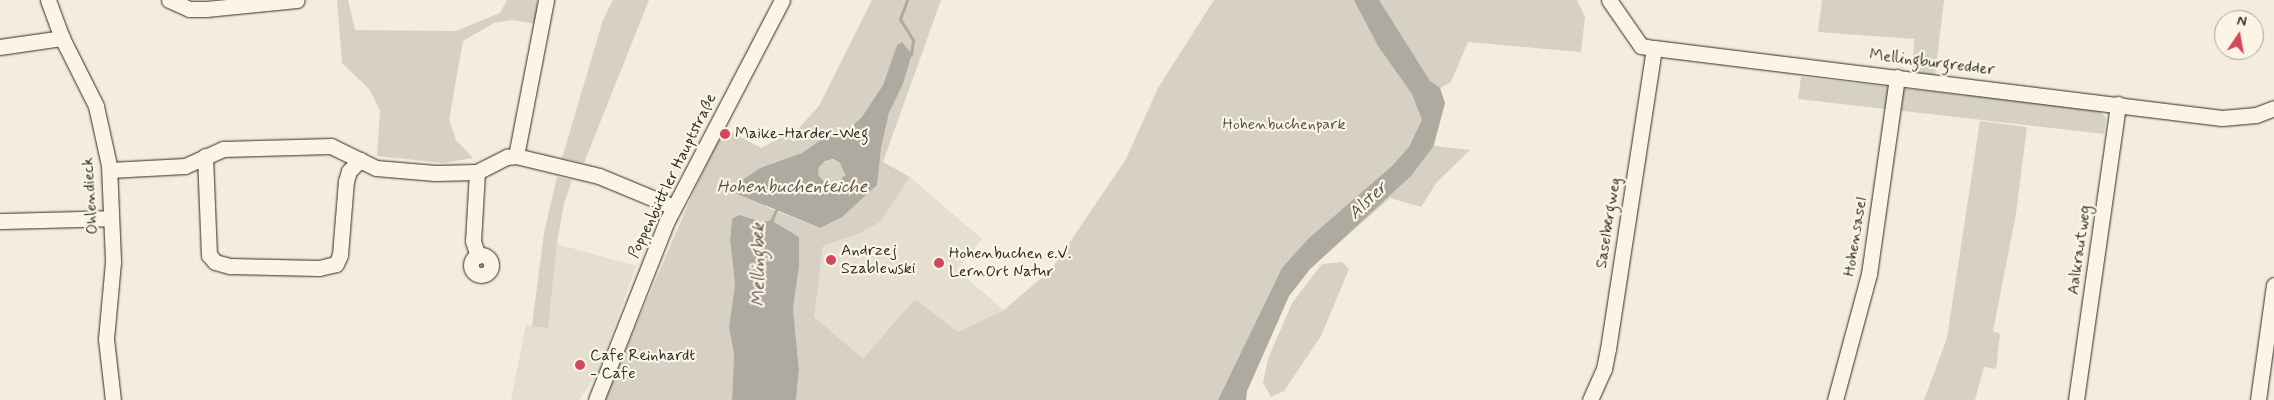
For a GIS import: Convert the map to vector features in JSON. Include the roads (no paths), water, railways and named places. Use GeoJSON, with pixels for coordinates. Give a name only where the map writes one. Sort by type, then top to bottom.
{"type":"FeatureCollection","features":[{"type":"Feature","properties":{"kind":"street","name":"Ohlendieck"},"geometry":{"type":"LineString","coordinates":[[48,0],[62,38],[96,106],[110,170],[113,262],[106,339],[113,400]]}},
{"type":"Feature","properties":{"kind":"street"},"geometry":{"type":"LineString","coordinates":[[169,0],[176,5],[197,9],[297,0]]}},
{"type":"Feature","properties":{"kind":"street"},"geometry":{"type":"LineString","coordinates":[[516,156],[546,0]]}},
{"type":"Feature","properties":{"kind":"street","name":"Poppenbüttler Hauptstraße"},"geometry":{"type":"LineString","coordinates":[[596,400],[674,207],[782,0]]}},
{"type":"Feature","properties":{"kind":"street","name":"Mellingburgredder"},"geometry":{"type":"LineString","coordinates":[[1609,0],[1641,46],[2222,118],[2256,115],[2274,108]]}},
{"type":"Feature","properties":{"kind":"street"},"geometry":{"type":"LineString","coordinates":[[0,47],[62,38]]}},
{"type":"Feature","properties":{"kind":"street","name":"Saselbergweg"},"geometry":{"type":"LineString","coordinates":[[1590,400],[1604,369],[1608,349],[1654,48]]}},
{"type":"Feature","properties":{"kind":"street","name":"Hohensasel"},"geometry":{"type":"LineString","coordinates":[[1836,400],[1869,274],[1897,77]]}},
{"type":"Feature","properties":{"kind":"street","name":"Aalkrautweg"},"geometry":{"type":"LineString","coordinates":[[2076,400],[2118,104]]}},
{"type":"Feature","properties":{"kind":"street"},"geometry":{"type":"LineString","coordinates":[[110,170],[185,166],[223,148],[323,145],[338,147],[360,160],[390,170],[477,172],[507,157],[516,156],[599,176],[674,207]]}},
{"type":"Feature","properties":{"kind":"street"},"geometry":{"type":"LineString","coordinates":[[206,156],[209,255],[215,262],[230,266],[319,268],[336,264],[340,255],[346,181],[349,171],[360,160]]}},
{"type":"Feature","properties":{"kind":"street"},"geometry":{"type":"LineString","coordinates":[[477,172],[473,242],[478,256]]}},
{"type":"Feature","properties":{"kind":"street"},"geometry":{"type":"LineString","coordinates":[[0,221],[112,218]]}},
{"type":"Feature","properties":{"kind":"street"},"geometry":{"type":"LineString","coordinates":[[2258,400],[2274,285]]}},
{"type":"Feature","properties":{"kind":"water","name":"Alster"},"geometry":{"type":"Polygon","coordinates":[[[1354,0],[1379,0],[1430,81],[1440,88],[1445,103],[1433,147],[1411,176],[1310,269],[1289,296],[1247,391],[1246,400],[1218,400],[1282,268],[1308,239],[1392,166],[1409,147],[1422,120],[1412,94],[1378,46],[1354,0]]]}},
{"type":"Feature","properties":{"kind":"water","name":"Hohenbuchenteiche"},"geometry":{"type":"Polygon","coordinates":[[[902,42],[912,54],[903,84],[889,113],[881,148],[877,185],[842,217],[820,228],[735,193],[737,184],[760,168],[802,153],[825,137],[841,135],[861,118],[883,85],[897,45],[902,42]],[[833,159],[825,161],[819,167],[818,175],[827,185],[835,185],[845,175],[840,163],[833,159]]]}},
{"type":"Feature","properties":{"kind":"water","name":"Hohenbuchenteiche"},"geometry":{"type":"Polygon","coordinates":[[[739,215],[762,222],[771,220],[799,237],[799,267],[793,308],[799,370],[796,400],[732,400],[734,354],[729,328],[735,284],[730,240],[732,219],[739,215]]]}},
{"type":"Feature","properties":{"kind":"waterway","name":"Mellingbek"},"geometry":{"type":"LineString","coordinates":[[907,0],[900,19],[913,40],[911,55]]}},
{"type":"Feature","properties":{"kind":"waterway","name":"Mellingbek"},"geometry":{"type":"LineString","coordinates":[[771,222],[776,210]]}},
{"type":"Feature","properties":{"kind":"place","name":"Maike-Harder-Weg"},"geometry":{"type":"Point","coordinates":[725,134]}},
{"type":"Feature","properties":{"kind":"place","name":"Andrzej Szablewski"},"geometry":{"type":"Point","coordinates":[831,260]}},
{"type":"Feature","properties":{"kind":"place","name":"Hohenbuchen e.V. LernOrt Natur"},"geometry":{"type":"Point","coordinates":[939,263]}},
{"type":"Feature","properties":{"kind":"place","name":"Cafe Reinhardt - Cafe"},"geometry":{"type":"Point","coordinates":[580,365]}},
{"type":"Feature","properties":{"kind":"park label","name":"Hohenbuchenpark"},"geometry":{"type":"Point","coordinates":[1284,125]}}]}
